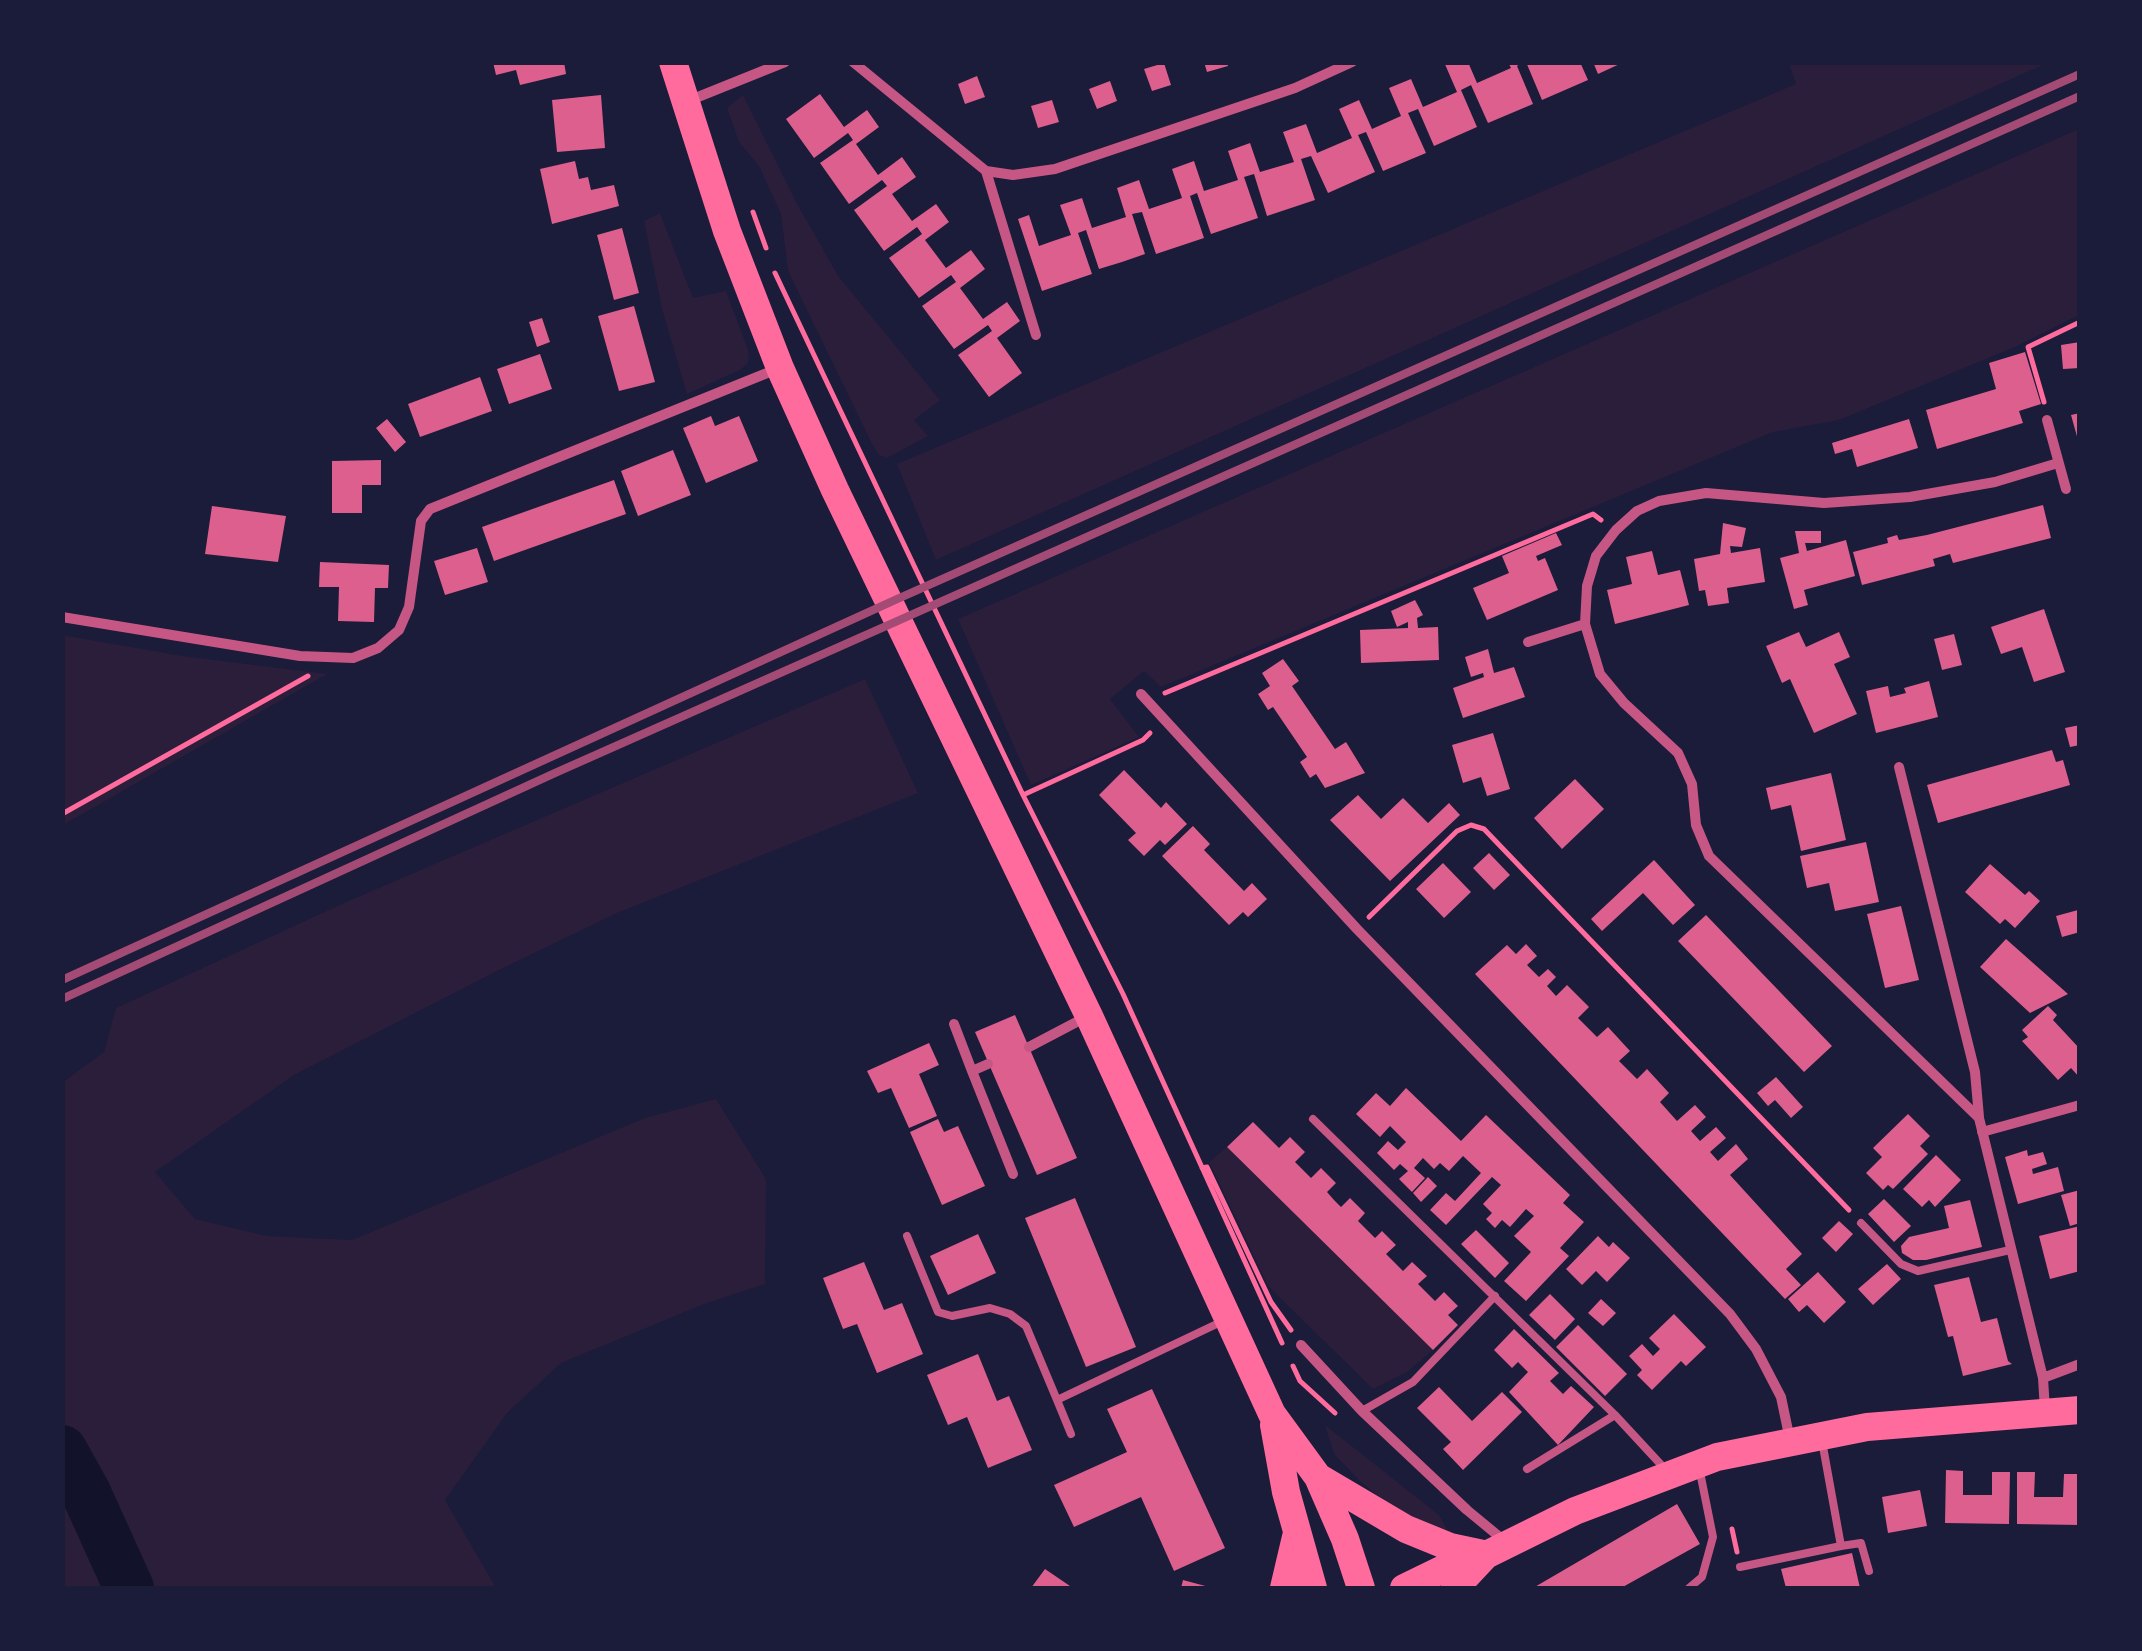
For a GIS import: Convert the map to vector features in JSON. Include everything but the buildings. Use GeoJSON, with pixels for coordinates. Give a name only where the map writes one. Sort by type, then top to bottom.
{"type":"FeatureCollection","features":[{"type":"Feature","properties":{"kind":"highway"},"geometry":{"type":"LineString","coordinates":[[672,62],[728,231],[780,368],[835,490],[1089,1016],[1272,1414],[1318,1478],[1361,1588]]}},
{"type":"Feature","properties":{"kind":"highway"},"geometry":{"type":"LineString","coordinates":[[1404,1588],[1575,1511],[1698,1463],[1790,1440],[1900,1423],[2080,1410]]}},
{"type":"Feature","properties":{"kind":"highway"},"geometry":{"type":"LineString","coordinates":[[1272,1414],[1297,1534],[1313,1588]]}},
{"type":"Feature","properties":{"kind":"highway"},"geometry":{"type":"LineString","coordinates":[[1318,1478],[1406,1529],[1450,1546],[1497,1549]]}},
{"type":"Feature","properties":{"kind":"highway"},"geometry":{"type":"LineString","coordinates":[[1284,1588],[1297,1534]]}},
{"type":"Feature","properties":{"kind":"highway"},"geometry":{"type":"LineString","coordinates":[[1455,1588],[1497,1549]]}},
{"type":"Feature","properties":{"kind":"street"},"geometry":{"type":"LineString","coordinates":[[684,102],[785,62]]}},
{"type":"Feature","properties":{"kind":"street"},"geometry":{"type":"LineString","coordinates":[[853,62],[986,171],[1013,175],[1055,169],[1295,88],[1352,62]]}},
{"type":"Feature","properties":{"kind":"street"},"geometry":{"type":"LineString","coordinates":[[986,171],[1036,335]]}},
{"type":"Feature","properties":{"kind":"street"},"geometry":{"type":"LineString","coordinates":[[62,617],[213,643],[353,658],[378,648],[399,630],[408,607],[421,521],[430,509],[780,368]]}},
{"type":"Feature","properties":{"kind":"street"},"geometry":{"type":"LineString","coordinates":[[2047,420],[2066,488]]}},
{"type":"Feature","properties":{"kind":"street"},"geometry":{"type":"LineString","coordinates":[[1979,1118],[1709,856],[1696,825],[1692,784],[1678,754],[1624,703],[1600,674],[1585,624],[1587,586],[1596,556],[1616,530],[1637,512],[1659,501],[1706,493],[1824,502],[1910,496],[1995,482],[2058,463]]}},
{"type":"Feature","properties":{"kind":"street"},"geometry":{"type":"LineString","coordinates":[[1528,642],[1585,624]]}},
{"type":"Feature","properties":{"kind":"street"},"geometry":{"type":"LineString","coordinates":[[1141,694],[1358,929],[1730,1314],[1756,1348],[1781,1397],[1790,1440]]}},
{"type":"Feature","properties":{"kind":"street"},"geometry":{"type":"LineString","coordinates":[[1899,767],[1975,1072],[1979,1118],[2043,1378],[2045,1411]]}},
{"type":"Feature","properties":{"kind":"street"},"geometry":{"type":"LineString","coordinates":[[1028,1047],[1089,1016]]}},
{"type":"Feature","properties":{"kind":"street"},"geometry":{"type":"LineString","coordinates":[[954,1024],[1013,1174]]}},
{"type":"Feature","properties":{"kind":"street"},"geometry":{"type":"LineString","coordinates":[[972,1071],[988,1064]]}},
{"type":"Feature","properties":{"kind":"street"},"geometry":{"type":"LineString","coordinates":[[1982,1132],[2080,1106]]}},
{"type":"Feature","properties":{"kind":"street"},"geometry":{"type":"LineString","coordinates":[[1301,1345],[1362,1411],[1466,1510],[1497,1549]]}},
{"type":"Feature","properties":{"kind":"street"},"geometry":{"type":"LineString","coordinates":[[2043,1378],[2080,1364]]}},
{"type":"Feature","properties":{"kind":"lane"},"geometry":{"type":"LineString","coordinates":[[1313,1119],[1495,1296],[1668,1473]]}},
{"type":"Feature","properties":{"kind":"lane"},"geometry":{"type":"LineString","coordinates":[[1861,1223],[1901,1264],[1918,1271],[2010,1250]]}},
{"type":"Feature","properties":{"kind":"lane"},"geometry":{"type":"LineString","coordinates":[[907,1236],[938,1312],[952,1316],[990,1308],[1010,1314],[1026,1326],[1071,1434]]}},
{"type":"Feature","properties":{"kind":"lane"},"geometry":{"type":"LineString","coordinates":[[1362,1411],[1413,1382],[1495,1296]]}},
{"type":"Feature","properties":{"kind":"lane"},"geometry":{"type":"LineString","coordinates":[[1057,1400],[1227,1319]]}},
{"type":"Feature","properties":{"kind":"lane"},"geometry":{"type":"LineString","coordinates":[[1527,1469],[1614,1415]]}},
{"type":"Feature","properties":{"kind":"lane"},"geometry":{"type":"LineString","coordinates":[[1821,1435],[1842,1546]]}},
{"type":"Feature","properties":{"kind":"lane"},"geometry":{"type":"LineString","coordinates":[[1689,1588],[1702,1578],[1712,1537],[1698,1463]]}},
{"type":"Feature","properties":{"kind":"lane"},"geometry":{"type":"LineString","coordinates":[[1740,1567],[1861,1543],[1869,1571]]}},
{"type":"Feature","properties":{"kind":"path"},"geometry":{"type":"LineString","coordinates":[[776,274],[1023,796],[1123,994],[1283,1345]]}},
{"type":"Feature","properties":{"kind":"path"},"geometry":{"type":"LineString","coordinates":[[2047,420],[2028,347],[2080,322]]}},
{"type":"Feature","properties":{"kind":"path"},"geometry":{"type":"LineString","coordinates":[[1023,796],[1143,740],[1164,720],[1165,691],[1593,514],[1616,530]]}},
{"type":"Feature","properties":{"kind":"path"},"geometry":{"type":"LineString","coordinates":[[62,814],[314,673],[319,657]]}},
{"type":"Feature","properties":{"kind":"path"},"geometry":{"type":"LineString","coordinates":[[1358,929],[1457,832],[1471,825],[1484,829],[1861,1223]]}},
{"type":"Feature","properties":{"kind":"path"},"geometry":{"type":"LineString","coordinates":[[1202,1168],[1207,1167],[1271,1302],[1301,1345]]}},
{"type":"Feature","properties":{"kind":"path"},"geometry":{"type":"LineString","coordinates":[[1292,1363],[1300,1381],[1342,1420]]}},
{"type":"Feature","properties":{"kind":"shaded area"},"geometry":{"type":"Polygon","coordinates":[[[1789,63],[2047,63],[936,560],[897,464],[1796,84],[1789,63]]]}},
{"type":"Feature","properties":{"kind":"shaded area"},"geometry":{"type":"Polygon","coordinates":[[[743,95],[839,277],[940,400],[914,420],[928,436],[887,458],[879,455],[872,444],[788,271],[781,214],[759,166],[739,142],[727,108],[743,95]]]}},
{"type":"Feature","properties":{"kind":"shaded area"},"geometry":{"type":"Polygon","coordinates":[[[2079,129],[2079,315],[2017,346],[1839,420],[1773,432],[1161,687],[1144,671],[1110,699],[1139,737],[1031,785],[958,619],[2079,129]]]}},
{"type":"Feature","properties":{"kind":"shaded area"},"geometry":{"type":"Polygon","coordinates":[[[660,213],[693,298],[726,291],[749,352],[748,363],[740,370],[687,394],[662,309],[644,221],[660,213]]]}},
{"type":"Feature","properties":{"kind":"shaded area"},"geometry":{"type":"Polygon","coordinates":[[[62,635],[182,656],[327,674],[63,825],[62,635]]]}},
{"type":"Feature","properties":{"kind":"shaded area"},"geometry":{"type":"Polygon","coordinates":[[[865,679],[918,793],[617,913],[501,969],[294,1075],[155,1172],[195,1219],[267,1236],[352,1240],[645,1118],[716,1099],[766,1179],[765,1284],[704,1304],[561,1363],[507,1413],[445,1500],[496,1588],[63,1588],[63,1082],[104,1052],[116,1008],[344,903],[865,679]]]}},
{"type":"Feature","properties":{"kind":"shaded area"},"geometry":{"type":"Polygon","coordinates":[[[1227,1147],[1433,1350],[1407,1372],[1373,1389],[1268,1286],[1209,1162],[1227,1147]]]}},
{"type":"Feature","properties":{"kind":"shaded area"},"geometry":{"type":"Polygon","coordinates":[[[1325,1425],[1439,1515],[1447,1529],[1439,1535],[1401,1515],[1360,1481],[1334,1454],[1325,1425]]]}},
{"type":"Feature","properties":{"kind":"waterway"},"geometry":{"type":"LineString","coordinates":[[62,1450],[129,1588]]}},
{"type":"Feature","properties":{"kind":"railway"},"geometry":{"type":"LineString","coordinates":[[62,980],[895,600],[2080,74]]}},
{"type":"Feature","properties":{"kind":"railway"},"geometry":{"type":"LineString","coordinates":[[62,999],[555,773],[2080,96]]}}]}
